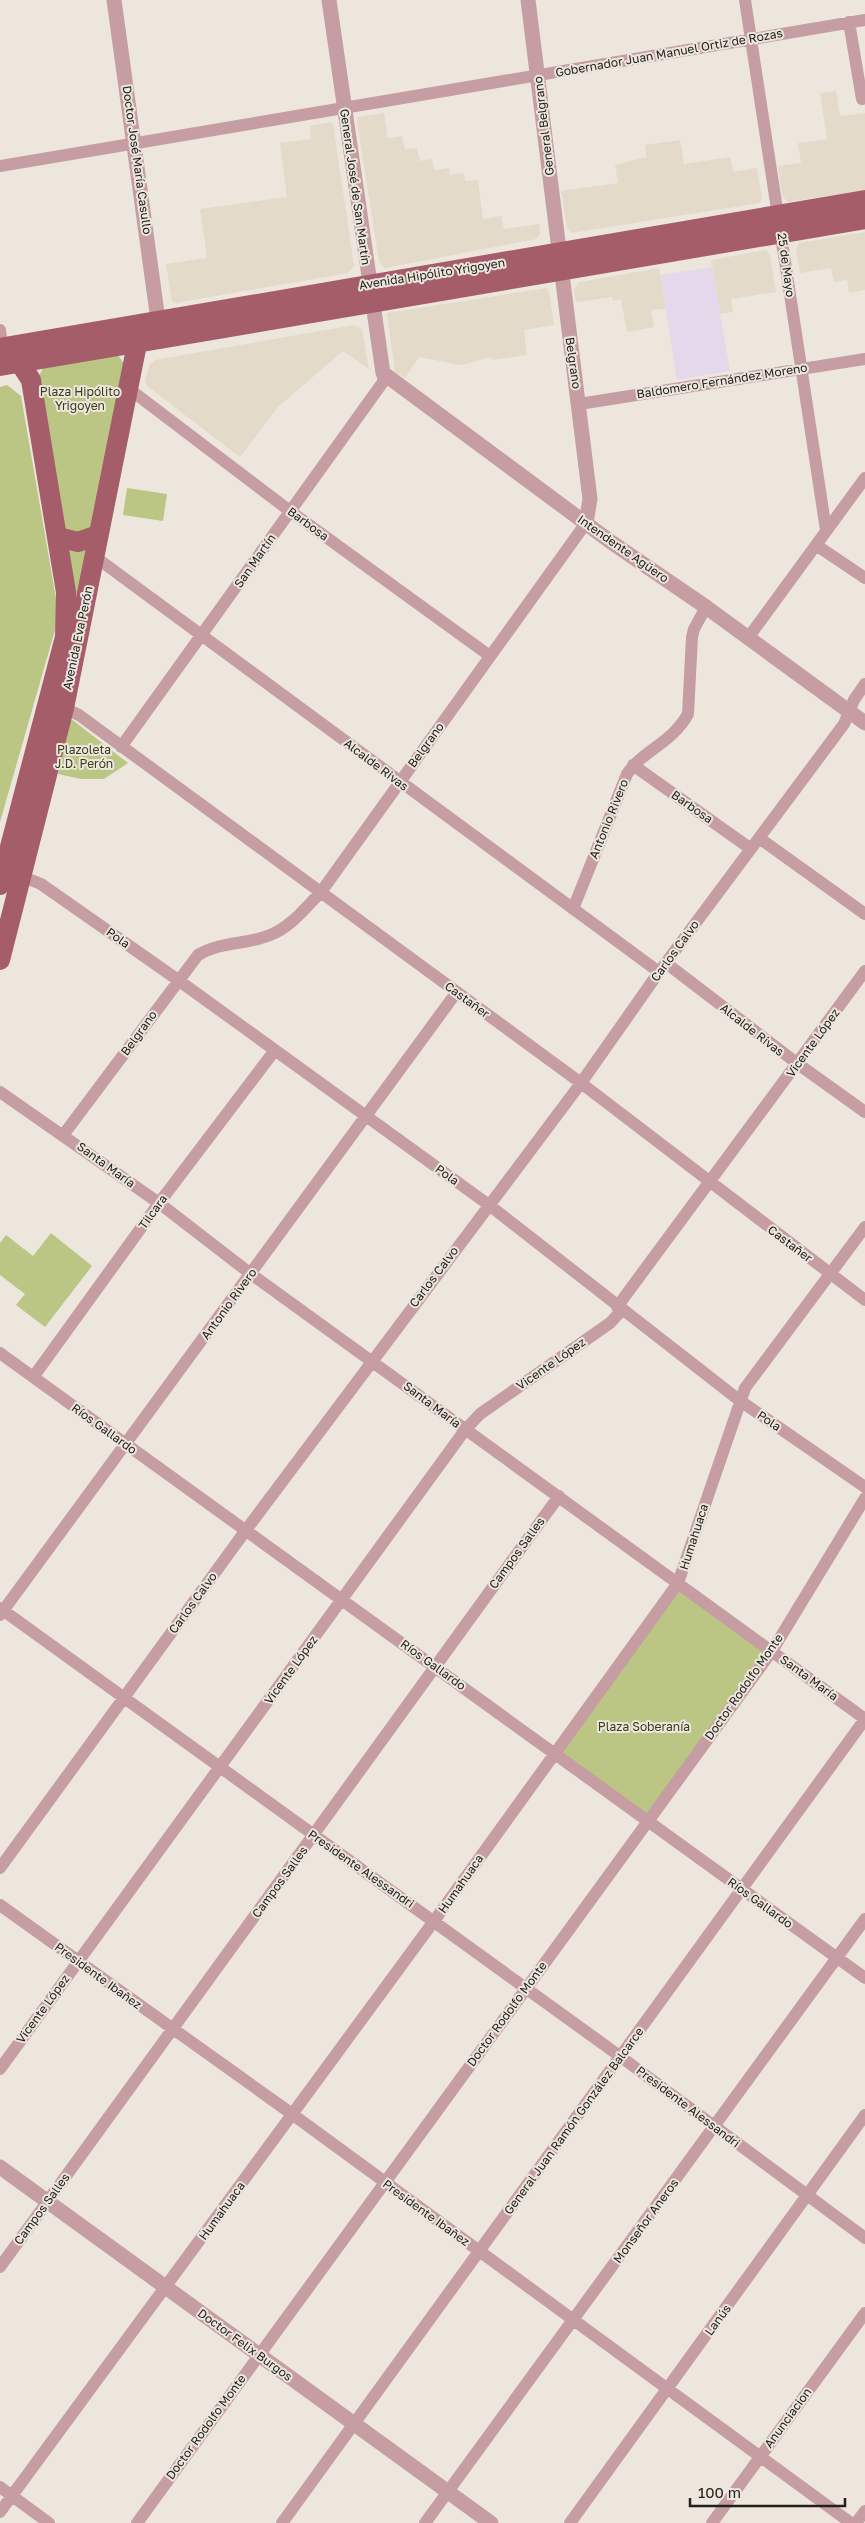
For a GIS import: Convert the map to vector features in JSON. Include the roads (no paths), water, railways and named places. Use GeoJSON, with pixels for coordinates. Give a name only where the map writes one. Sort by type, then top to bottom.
{"type":"FeatureCollection","features":[{"type":"Feature","properties":{"kind":"main road","name":"Avenida Hipólito Yrigoyen"},"geometry":{"type":"LineString","coordinates":[[20,363],[137,344],[370,294],[780,224],[865,200]]}},
{"type":"Feature","properties":{"kind":"main road","name":"Avenida Hipólito Yrigoyen"},"geometry":{"type":"LineString","coordinates":[[780,224],[865,219]]}},
{"type":"Feature","properties":{"kind":"main road","name":"Avenida Hipólito Yrigoyen"},"geometry":{"type":"LineString","coordinates":[[1,348],[158,320],[370,294]]}},
{"type":"Feature","properties":{"kind":"main road","name":"Avenida Eva Perón"},"geometry":{"type":"LineString","coordinates":[[5,882],[64,708],[137,344],[158,320]]}},
{"type":"Feature","properties":{"kind":"main road","name":"Avenida Eva Perón"},"geometry":{"type":"LineString","coordinates":[[0,960],[5,882],[65,637],[66,592],[31,380],[20,363],[1,348]]}},
{"type":"Feature","properties":{"kind":"main road"},"geometry":{"type":"LineString","coordinates":[[58,537],[78,542],[98,536]]}},
{"type":"Feature","properties":{"kind":"street","name":"Doctor José María Casullo"},"geometry":{"type":"LineString","coordinates":[[114,0],[158,320]]}},
{"type":"Feature","properties":{"kind":"street","name":"General José de San Martín"},"geometry":{"type":"LineString","coordinates":[[329,0],[370,294],[383,373]]}},
{"type":"Feature","properties":{"kind":"street","name":"General Belgrano"},"geometry":{"type":"LineString","coordinates":[[528,0],[560,262]]}},
{"type":"Feature","properties":{"kind":"street","name":"25 de Mayo"},"geometry":{"type":"LineString","coordinates":[[745,0],[826,530]]}},
{"type":"Feature","properties":{"kind":"street","name":"Gobernador Juan Manuel Ortiz de Rozas"},"geometry":{"type":"LineString","coordinates":[[0,166],[865,20]]}},
{"type":"Feature","properties":{"kind":"street"},"geometry":{"type":"LineString","coordinates":[[849,22],[862,99]]}},
{"type":"Feature","properties":{"kind":"street","name":"Belgrano"},"geometry":{"type":"LineString","coordinates":[[64,1134],[198,955],[208,949],[269,936],[282,929],[321,892],[586,523],[590,499],[560,262]]}},
{"type":"Feature","properties":{"kind":"street","name":"Baldomero Fernández Moreno"},"geometry":{"type":"LineString","coordinates":[[579,404],[865,358]]}},
{"type":"Feature","properties":{"kind":"street","name":"San Martín"},"geometry":{"type":"LineString","coordinates":[[121,747],[383,382],[383,373]]}},
{"type":"Feature","properties":{"kind":"street","name":"Intendente Agüero"},"geometry":{"type":"LineString","coordinates":[[383,373],[586,523],[706,607],[865,723]]}},
{"type":"Feature","properties":{"kind":"street","name":"Barbosa"},"geometry":{"type":"LineString","coordinates":[[128,388],[290,511],[490,656]]}},
{"type":"Feature","properties":{"kind":"street"},"geometry":{"type":"LineString","coordinates":[[748,638],[865,478]]}},
{"type":"Feature","properties":{"kind":"street"},"geometry":{"type":"LineString","coordinates":[[816,545],[865,578]]}},
{"type":"Feature","properties":{"kind":"street","name":"Alcalde Rivas"},"geometry":{"type":"LineString","coordinates":[[94,556],[574,909],[662,967],[865,1112]]}},
{"type":"Feature","properties":{"kind":"street","name":"Antonio Rivero"},"geometry":{"type":"LineString","coordinates":[[574,909],[627,774],[633,765],[660,746],[682,725],[688,714],[692,637],[694,629],[706,607]]}},
{"type":"Feature","properties":{"kind":"street","name":"Carlos Calvo"},"geometry":{"type":"LineString","coordinates":[[0,1868],[246,1530],[581,1083],[662,967],[844,724],[854,700],[865,684]]}},
{"type":"Feature","properties":{"kind":"street","name":"Castañer"},"geometry":{"type":"LineString","coordinates":[[64,708],[79,715],[581,1083],[865,1300]]}},
{"type":"Feature","properties":{"kind":"street","name":"Barbosa"},"geometry":{"type":"LineString","coordinates":[[633,765],[751,849]]}},
{"type":"Feature","properties":{"kind":"street"},"geometry":{"type":"LineString","coordinates":[[760,838],[865,914]]}},
{"type":"Feature","properties":{"kind":"street","name":"Pola"},"geometry":{"type":"LineString","coordinates":[[5,882],[31,880],[41,884],[178,980],[489,1206],[739,1400],[865,1487]]}},
{"type":"Feature","properties":{"kind":"street","name":"Vicente López"},"geometry":{"type":"LineString","coordinates":[[0,2069],[465,1430],[480,1414],[610,1323],[709,1182],[865,971]]}},
{"type":"Feature","properties":{"kind":"street","name":"Antonio Rivero"},"geometry":{"type":"LineString","coordinates":[[1,1611],[126,1445],[456,993]]}},
{"type":"Feature","properties":{"kind":"street","name":"Tilcara"},"geometry":{"type":"LineString","coordinates":[[34,1376],[159,1203],[275,1050]]}},
{"type":"Feature","properties":{"kind":"street","name":"Santa María"},"geometry":{"type":"LineString","coordinates":[[0,1092],[64,1134],[159,1203],[251,1274],[865,1719]]}},
{"type":"Feature","properties":{"kind":"street","name":"Humahuaca"},"geometry":{"type":"LineString","coordinates":[[0,2512],[434,1921],[678,1583],[739,1400],[745,1388],[865,1227]]}},
{"type":"Feature","properties":{"kind":"street","name":"Ríos Gallardo"},"geometry":{"type":"LineString","coordinates":[[0,1353],[865,1978]]}},
{"type":"Feature","properties":{"kind":"street","name":"Campos Salles"},"geometry":{"type":"LineString","coordinates":[[0,2266],[559,1496]]}},
{"type":"Feature","properties":{"kind":"street","name":"Doctor Rodolfo Monte"},"geometry":{"type":"LineString","coordinates":[[137,2523],[772,1651],[865,1498]]}},
{"type":"Feature","properties":{"kind":"street","name":"Presidente Alessandri"},"geometry":{"type":"LineString","coordinates":[[1,1611],[434,1921],[865,2238]]}},
{"type":"Feature","properties":{"kind":"street","name":"General Juan Ramón González Balcarce"},"geometry":{"type":"LineString","coordinates":[[282,2523],[865,1719]]}},
{"type":"Feature","properties":{"kind":"street","name":"Presidente Ibañez"},"geometry":{"type":"LineString","coordinates":[[0,1905],[77,1962],[292,2114],[385,2184],[851,2523]]}},
{"type":"Feature","properties":{"kind":"street","name":"Monseñor Aneros"},"geometry":{"type":"LineString","coordinates":[[425,2523],[865,1919]]}},
{"type":"Feature","properties":{"kind":"street","name":"Lanús"},"geometry":{"type":"LineString","coordinates":[[570,2523],[865,2115]]}},
{"type":"Feature","properties":{"kind":"street","name":"Doctor Felix Burgos"},"geometry":{"type":"LineString","coordinates":[[0,2167],[491,2523]]}},
{"type":"Feature","properties":{"kind":"street","name":"Anunciacion"},"geometry":{"type":"LineString","coordinates":[[712,2523],[865,2313]]}},
{"type":"Feature","properties":{"kind":"street"},"geometry":{"type":"LineString","coordinates":[[0,2487],[49,2523]]}},
{"type":"Feature","properties":{"kind":"street"},"geometry":{"type":"LineString","coordinates":[[856,2523],[865,2511]]}},
{"type":"Feature","properties":{"kind":"park label","name":"Plaza Hipólito Yrigoyen"},"geometry":{"type":"Point","coordinates":[80,399]}},
{"type":"Feature","properties":{"kind":"park label","name":"Plazoleta J.D. Perón"},"geometry":{"type":"Point","coordinates":[84,757]}},
{"type":"Feature","properties":{"kind":"park label","name":"Plaza Soberanía"},"geometry":{"type":"Point","coordinates":[644,1727]}}]}
